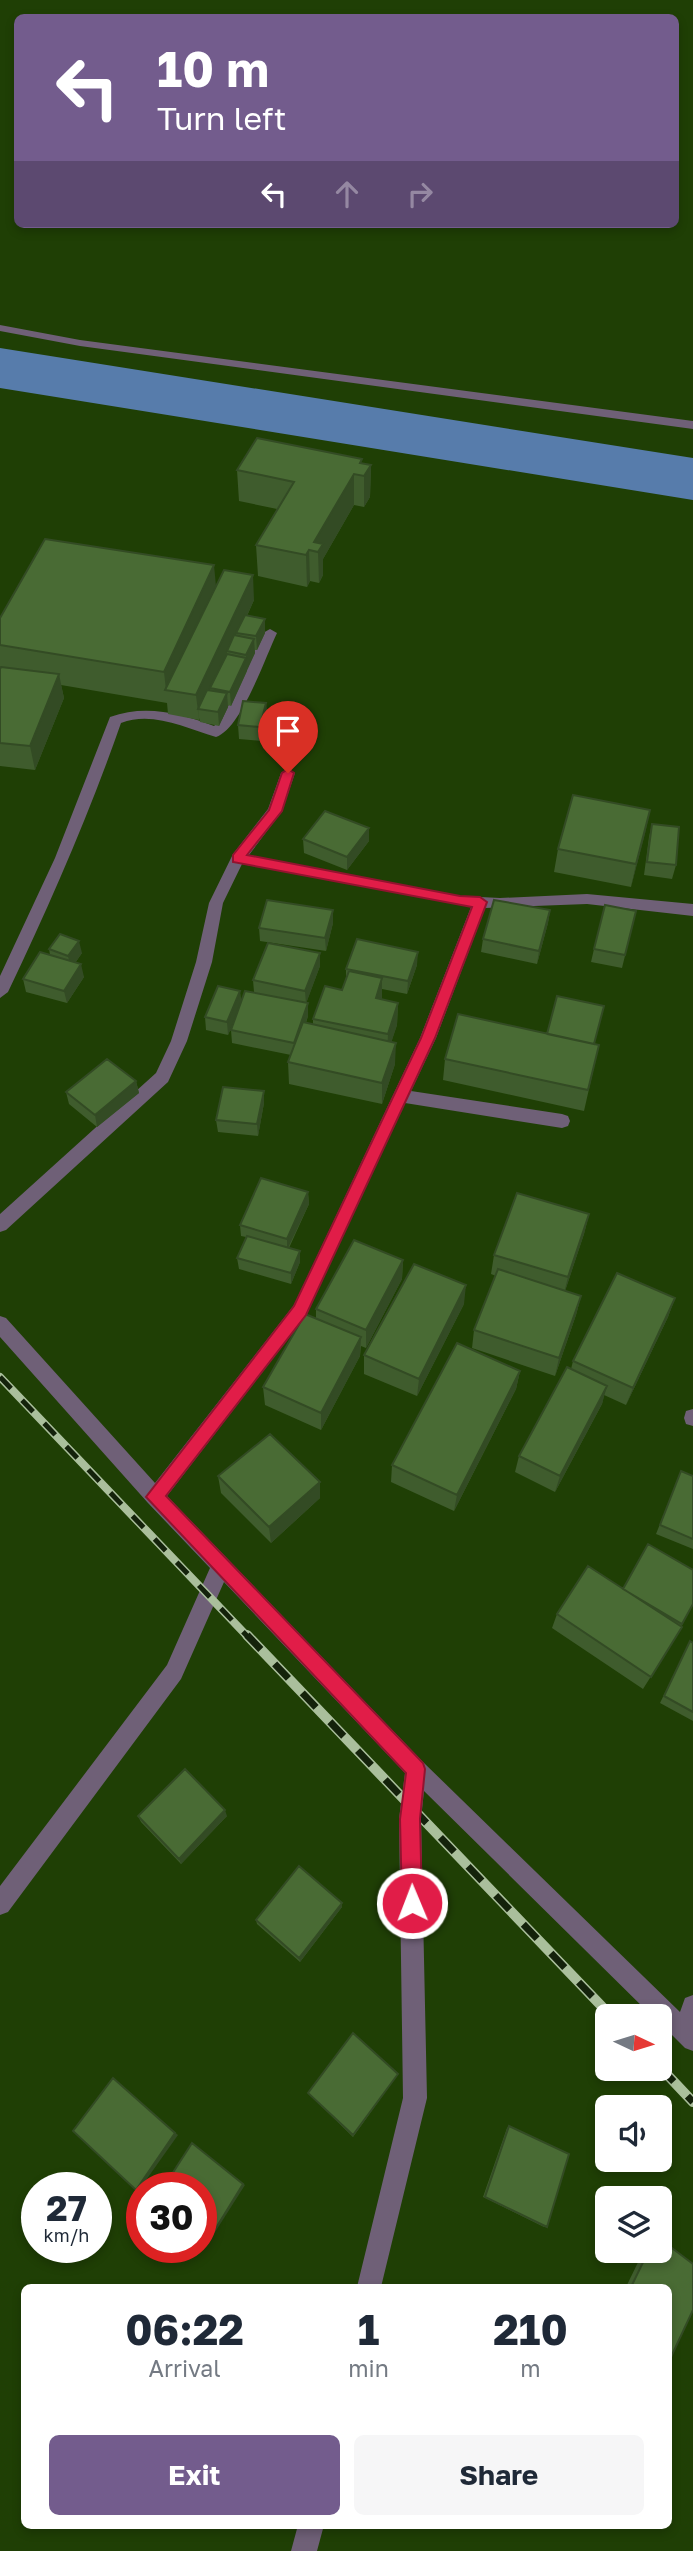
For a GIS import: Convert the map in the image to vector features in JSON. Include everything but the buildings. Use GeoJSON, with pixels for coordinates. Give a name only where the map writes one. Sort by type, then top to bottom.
{"type":"FeatureCollection","features":[{"type":"Feature","properties":{"kind":"street"},"geometry":{"type":"LineString","coordinates":[[0,328],[94,345],[693,425]]}},
{"type":"Feature","properties":{"kind":"street"},"geometry":{"type":"LineString","coordinates":[[0,992],[47,897],[101,763],[115,720],[133,714],[185,719],[216,732],[228,722],[270,633]]}},
{"type":"Feature","properties":{"kind":"street"},"geometry":{"type":"LineString","coordinates":[[0,1225],[162,1077],[179,1041],[204,962],[216,903],[238,858],[275,811],[288,773]]}},
{"type":"Feature","properties":{"kind":"street"},"geometry":{"type":"LineString","coordinates":[[238,858],[460,901],[587,899],[693,910]]}},
{"type":"Feature","properties":{"kind":"street"},"geometry":{"type":"LineString","coordinates":[[155,1497],[300,1310],[428,1038],[480,902]]}},
{"type":"Feature","properties":{"kind":"street"},"geometry":{"type":"LineString","coordinates":[[400,1096],[562,1121]]}},
{"type":"Feature","properties":{"kind":"street"},"geometry":{"type":"LineString","coordinates":[[0,1324],[155,1497],[416,1769],[689,2036]]}},
{"type":"Feature","properties":{"kind":"street"},"geometry":{"type":"LineString","coordinates":[[0,1904],[174,1672],[221,1566]]}},
{"type":"Feature","properties":{"kind":"street"},"geometry":{"type":"LineString","coordinates":[[370,2284],[415,2098],[410,1819],[416,1769]]}},
{"type":"Feature","properties":{"kind":"street"},"geometry":{"type":"LineString","coordinates":[[689,2036],[693,2006]]}},
{"type":"Feature","properties":{"kind":"street"},"geometry":{"type":"LineString","coordinates":[[304,2551],[310,2529]]}},
{"type":"Feature","properties":{"kind":"waterway"},"geometry":{"type":"LineString","coordinates":[[0,368],[693,479]]}},
{"type":"Feature","properties":{"kind":"railway"},"geometry":{"type":"LineString","coordinates":[[0,1377],[248,1637]]}},
{"type":"Feature","properties":{"kind":"railway"},"geometry":{"type":"LineString","coordinates":[[247,1635],[600,2004]]}},
{"type":"Feature","properties":{"kind":"railway"},"geometry":{"type":"LineString","coordinates":[[672,2080],[693,2102]]}},
{"type":"Feature","properties":{"kind":"route"},"geometry":{"type":"LineString","coordinates":[[288,773],[275,811],[238,858],[460,901],[480,902],[428,1038],[300,1310],[155,1497],[416,1769],[410,1819],[412,1903]]}}]}
